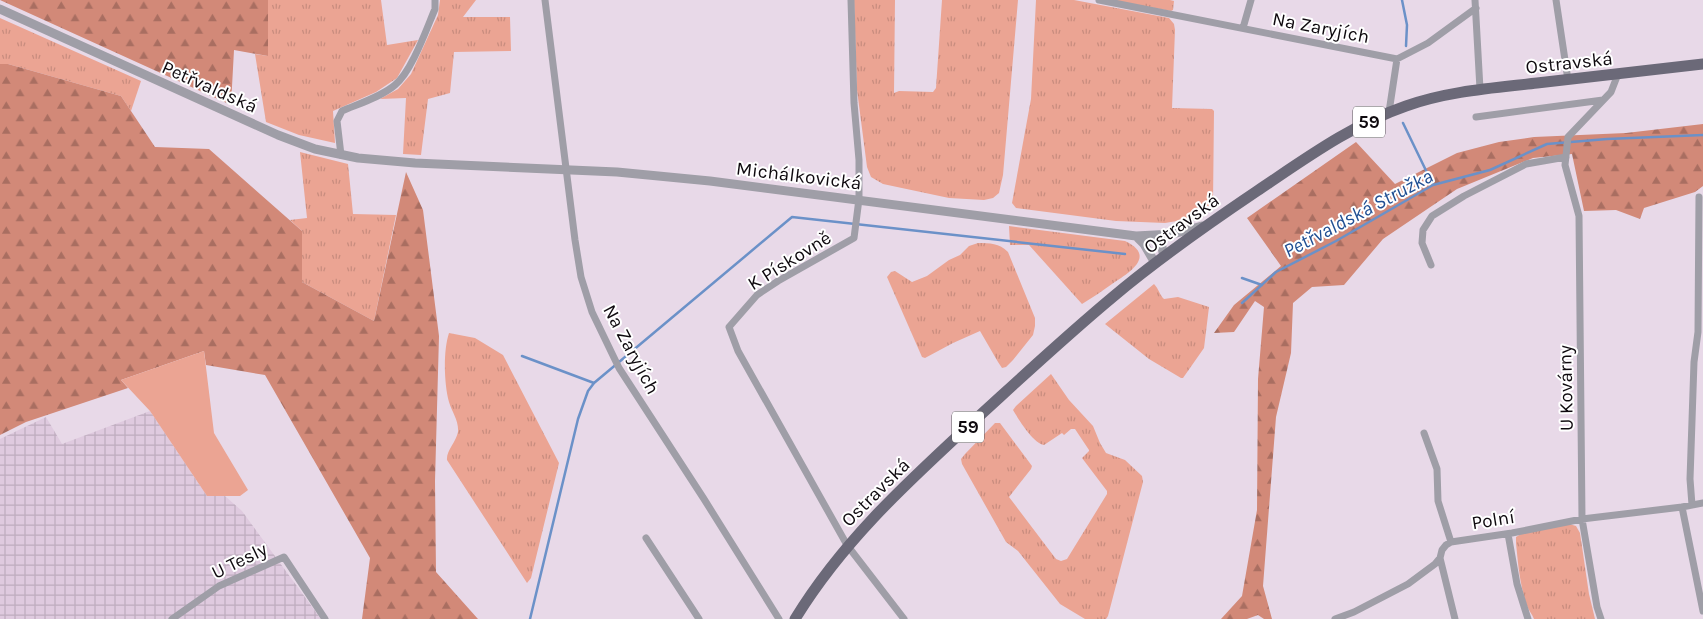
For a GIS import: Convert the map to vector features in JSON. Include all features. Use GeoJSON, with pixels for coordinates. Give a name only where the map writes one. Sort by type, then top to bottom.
{"type":"FeatureCollection","features":[{"type":"Feature","properties":{"kind":"main road","name":"Ostravská"},"geometry":{"type":"LineString","coordinates":[[795,619],[847,545],[919,471],[1054,348],[1114,296],[1160,260],[1336,138],[1390,112],[1433,98],[1480,90],[1703,64]]}},
{"type":"Feature","properties":{"kind":"street"},"geometry":{"type":"LineString","coordinates":[[341,155],[337,121],[342,111],[373,98],[395,85],[410,65],[435,9],[435,0]]}},
{"type":"Feature","properties":{"kind":"street","name":"Na Zaryjích"},"geometry":{"type":"LineString","coordinates":[[545,0],[565,170],[581,277],[598,326],[619,368],[779,619]]}},
{"type":"Feature","properties":{"kind":"street","name":"K Pískovně"},"geometry":{"type":"LineString","coordinates":[[847,545],[738,350],[729,327],[757,295],[854,238],[859,160],[854,103],[851,0]]}},
{"type":"Feature","properties":{"kind":"street","name":"Na Zaryjích"},"geometry":{"type":"LineString","coordinates":[[1098,0],[1396,59]]}},
{"type":"Feature","properties":{"kind":"street"},"geometry":{"type":"LineString","coordinates":[[1244,28],[1252,0]]}},
{"type":"Feature","properties":{"kind":"street"},"geometry":{"type":"LineString","coordinates":[[1556,0],[1568,80]]}},
{"type":"Feature","properties":{"kind":"street"},"geometry":{"type":"LineString","coordinates":[[1390,112],[1396,59],[1428,43],[1476,4]]}},
{"type":"Feature","properties":{"kind":"street"},"geometry":{"type":"LineString","coordinates":[[1476,4],[1480,90]]}},
{"type":"Feature","properties":{"kind":"street","name":"Petřvaldská"},"geometry":{"type":"LineString","coordinates":[[0,9],[278,135],[315,149],[381,161],[415,163]]}},
{"type":"Feature","properties":{"kind":"street","name":"U Kovárny"},"geometry":{"type":"LineString","coordinates":[[1601,619],[1597,607],[1582,519],[1579,216],[1565,166],[1568,137],[1611,92],[1618,74]]}},
{"type":"Feature","properties":{"kind":"street"},"geometry":{"type":"LineString","coordinates":[[1476,117],[1603,100]]}},
{"type":"Feature","properties":{"kind":"street"},"geometry":{"type":"LineString","coordinates":[[1431,265],[1422,243],[1423,230],[1432,216],[1464,196],[1526,164],[1566,157]]}},
{"type":"Feature","properties":{"kind":"street","name":"Michálkovická"},"geometry":{"type":"LineString","coordinates":[[415,163],[617,172],[710,181],[1136,236],[1184,232],[1212,223]]}},
{"type":"Feature","properties":{"kind":"street"},"geometry":{"type":"LineString","coordinates":[[1692,505],[1690,479],[1694,362],[1698,332],[1699,197]]}},
{"type":"Feature","properties":{"kind":"street"},"geometry":{"type":"LineString","coordinates":[[1136,236],[1160,260]]}},
{"type":"Feature","properties":{"kind":"street"},"geometry":{"type":"LineString","coordinates":[[1154,236],[1162,247],[1160,260]]}},
{"type":"Feature","properties":{"kind":"street"},"geometry":{"type":"LineString","coordinates":[[1424,433],[1437,469],[1438,501],[1451,542]]}},
{"type":"Feature","properties":{"kind":"street","name":"Polní"},"geometry":{"type":"LineString","coordinates":[[1335,619],[1354,612],[1427,572],[1440,558],[1442,550],[1446,545],[1451,542],[1508,534],[1582,519],[1682,507],[1703,502]]}},
{"type":"Feature","properties":{"kind":"street"},"geometry":{"type":"LineString","coordinates":[[1682,507],[1703,611]]}},
{"type":"Feature","properties":{"kind":"street"},"geometry":{"type":"LineString","coordinates":[[1508,534],[1517,584],[1528,619]]}},
{"type":"Feature","properties":{"kind":"street"},"geometry":{"type":"LineString","coordinates":[[646,538],[699,619]]}},
{"type":"Feature","properties":{"kind":"street"},"geometry":{"type":"LineString","coordinates":[[847,545],[904,619]]}},
{"type":"Feature","properties":{"kind":"street","name":"U Tesly"},"geometry":{"type":"LineString","coordinates":[[172,619],[220,586],[284,557],[325,619]]}},
{"type":"Feature","properties":{"kind":"street"},"geometry":{"type":"LineString","coordinates":[[1440,558],[1456,619]]}},
{"type":"Feature","properties":{"kind":"shaded area"},"geometry":{"type":"Polygon","coordinates":[[[150,411],[207,496],[225,496],[242,511],[321,619],[0,619],[0,439],[46,417],[62,444],[150,411]]]}},
{"type":"Feature","properties":{"kind":"green space"},"geometry":{"type":"Polygon","coordinates":[[[0,0],[268,0],[268,56],[234,50],[231,105],[0,0]]]}},
{"type":"Feature","properties":{"kind":"green space"},"geometry":{"type":"Polygon","coordinates":[[[268,0],[381,0],[387,45],[418,40],[397,78],[376,92],[333,111],[335,143],[299,135],[266,122],[255,54],[268,56],[268,0]]]}},
{"type":"Feature","properties":{"kind":"green space"},"geometry":{"type":"Polygon","coordinates":[[[440,0],[476,0],[463,17],[510,17],[511,51],[454,52],[450,93],[428,99],[421,155],[403,154],[406,98],[380,99],[398,89],[411,74],[438,15],[440,0]]]}},
{"type":"Feature","properties":{"kind":"green space"},"geometry":{"type":"Polygon","coordinates":[[[854,0],[895,0],[894,93],[899,91],[933,92],[936,88],[942,0],[1018,0],[1003,175],[999,193],[993,198],[984,200],[949,198],[883,184],[871,177],[867,167],[857,90],[854,0]]]}},
{"type":"Feature","properties":{"kind":"green space"},"geometry":{"type":"Polygon","coordinates":[[[1036,0],[1074,0],[1169,18],[1174,24],[1175,30],[1172,108],[1212,109],[1214,111],[1213,203],[1183,220],[1165,223],[1116,221],[1016,208],[1012,203],[1031,99],[1036,0]]]}},
{"type":"Feature","properties":{"kind":"green space"},"geometry":{"type":"Polygon","coordinates":[[[1111,0],[1174,1],[1173,10],[1171,11],[1111,0]]]}},
{"type":"Feature","properties":{"kind":"green space"},"geometry":{"type":"Polygon","coordinates":[[[0,18],[141,81],[131,111],[121,96],[8,64],[0,64],[0,18]]]}},
{"type":"Feature","properties":{"kind":"green space"},"geometry":{"type":"Polygon","coordinates":[[[0,64],[8,64],[121,96],[155,147],[209,149],[302,231],[302,282],[374,321],[406,172],[423,210],[439,336],[435,481],[436,572],[478,619],[362,619],[370,558],[265,375],[206,365],[204,351],[121,380],[128,388],[26,422],[0,435],[0,64]]]}},
{"type":"Feature","properties":{"kind":"green space"},"geometry":{"type":"Polygon","coordinates":[[[1703,124],[1703,186],[1695,192],[1644,208],[1640,219],[1616,210],[1584,211],[1572,154],[1533,158],[1457,189],[1383,239],[1344,285],[1312,287],[1293,303],[1291,353],[1276,417],[1263,586],[1272,619],[1264,619],[1258,615],[1247,619],[1221,619],[1242,596],[1257,510],[1258,379],[1264,307],[1255,301],[1234,332],[1214,333],[1234,305],[1281,266],[1247,218],[1356,142],[1395,184],[1457,153],[1499,142],[1534,137],[1626,133],[1703,124]]]}},
{"type":"Feature","properties":{"kind":"green space"},"geometry":{"type":"Polygon","coordinates":[[[300,152],[348,164],[353,214],[396,215],[374,321],[302,282],[302,231],[290,220],[307,218],[300,152]]]}},
{"type":"Feature","properties":{"kind":"green space"},"geometry":{"type":"Polygon","coordinates":[[[1009,226],[1125,241],[1139,253],[1139,258],[1137,264],[1126,275],[1082,304],[1029,245],[1010,245],[1009,226]]]}},
{"type":"Feature","properties":{"kind":"green space"},"geometry":{"type":"Polygon","coordinates":[[[978,243],[998,245],[1008,252],[1035,318],[1033,335],[1013,360],[1006,367],[1002,368],[980,331],[925,358],[922,357],[887,277],[891,272],[895,271],[912,282],[927,276],[949,260],[960,255],[969,246],[978,243]]]}},
{"type":"Feature","properties":{"kind":"green space"},"geometry":{"type":"Polygon","coordinates":[[[1154,284],[1164,299],[1178,297],[1209,307],[1204,348],[1183,378],[1149,359],[1105,324],[1154,284]]]}},
{"type":"Feature","properties":{"kind":"green space"},"geometry":{"type":"Polygon","coordinates":[[[449,333],[475,338],[503,355],[559,463],[531,578],[527,583],[447,460],[448,453],[458,432],[446,386],[445,358],[449,333]]]}},
{"type":"Feature","properties":{"kind":"green space"},"geometry":{"type":"Polygon","coordinates":[[[204,351],[214,433],[248,490],[240,496],[207,496],[150,411],[121,380],[204,351]]]}},
{"type":"Feature","properties":{"kind":"green space"},"geometry":{"type":"Polygon","coordinates":[[[1051,374],[1069,400],[1093,426],[1106,453],[1125,460],[1142,476],[1143,482],[1106,619],[1085,619],[1060,604],[1018,551],[1006,542],[962,464],[961,459],[965,454],[995,423],[1000,423],[1032,466],[1009,497],[1056,559],[1061,561],[1067,559],[1107,494],[1107,491],[1082,458],[1089,450],[1075,429],[1071,429],[1064,435],[1062,433],[1044,445],[1031,436],[1013,410],[1051,374]]]}},
{"type":"Feature","properties":{"kind":"green space"},"geometry":{"type":"Polygon","coordinates":[[[1569,524],[1576,526],[1580,533],[1589,594],[1595,619],[1534,619],[1527,606],[1523,591],[1516,537],[1521,534],[1569,524]]]}},
{"type":"Feature","properties":{"kind":"waterway"},"geometry":{"type":"LineString","coordinates":[[1402,0],[1407,25],[1406,46]]}},
{"type":"Feature","properties":{"kind":"waterway"},"geometry":{"type":"LineString","coordinates":[[1403,123],[1433,185]]}},
{"type":"Feature","properties":{"kind":"waterway","name":"Petřvaldská Stružka"},"geometry":{"type":"LineString","coordinates":[[1242,303],[1276,272],[1336,241],[1433,185],[1490,170],[1547,144],[1607,139],[1703,135]]}},
{"type":"Feature","properties":{"kind":"waterway"},"geometry":{"type":"LineString","coordinates":[[530,619],[578,419],[588,391],[594,383],[792,217],[1125,254]]}},
{"type":"Feature","properties":{"kind":"waterway"},"geometry":{"type":"LineString","coordinates":[[1242,278],[1262,285]]}},
{"type":"Feature","properties":{"kind":"waterway"},"geometry":{"type":"LineString","coordinates":[[522,356],[594,383]]}}]}
